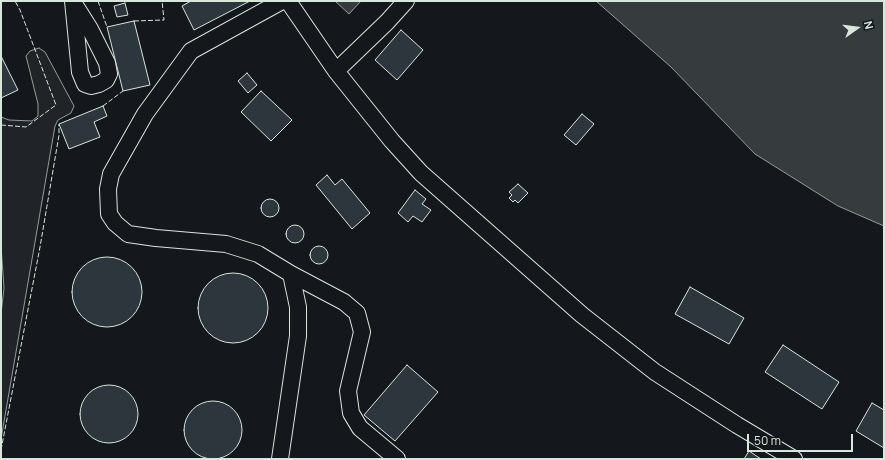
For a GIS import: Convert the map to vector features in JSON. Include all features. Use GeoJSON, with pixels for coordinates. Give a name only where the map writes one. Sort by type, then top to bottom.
{"type":"FeatureCollection","features":[{"type":"Feature","properties":{"kind":"lane"},"geometry":{"type":"LineString","coordinates":[[282,1],[191,50],[145,114],[111,174],[108,189],[109,214],[115,223],[128,234],[226,244],[258,254],[291,274],[344,302],[357,313],[362,332],[348,391],[351,413],[360,428],[397,459]]}},
{"type":"Feature","properties":{"kind":"lane"},"geometry":{"type":"LineString","coordinates":[[288,1],[336,71],[405,156],[421,172],[582,316],[655,372],[731,421],[794,459]]}},
{"type":"Feature","properties":{"kind":"lane"},"geometry":{"type":"LineString","coordinates":[[336,71],[387,22],[406,1]]}},
{"type":"Feature","properties":{"kind":"lane"},"geometry":{"type":"LineString","coordinates":[[280,459],[298,336],[298,307],[291,274]]}},
{"type":"Feature","properties":{"kind":"shaded area"},"geometry":{"type":"Polygon","coordinates":[[[335,1],[361,1],[349,14],[335,1]]]}},
{"type":"Feature","properties":{"kind":"shaded area"},"geometry":{"type":"Polygon","coordinates":[[[596,1],[884,1],[884,226],[838,206],[755,154],[671,67],[596,1]]]}},
{"type":"Feature","properties":{"kind":"shaded area"},"geometry":{"type":"Polygon","coordinates":[[[39,48],[45,52],[74,106],[71,113],[58,120],[55,126],[1,439],[1,314],[4,288],[1,246],[1,117],[9,120],[32,121],[38,116],[38,104],[26,56],[30,51],[39,48]]]}},
{"type":"Feature","properties":{"kind":"building"},"geometry":{"type":"Polygon","coordinates":[[[191,1],[250,1],[194,30],[182,6],[191,1]]]}},
{"type":"Feature","properties":{"kind":"building"},"geometry":{"type":"Polygon","coordinates":[[[125,3],[128,15],[117,17],[114,6],[125,3]]]}},
{"type":"Feature","properties":{"kind":"building"},"geometry":{"type":"Polygon","coordinates":[[[134,21],[150,85],[123,91],[107,27],[134,21]]]}},
{"type":"Feature","properties":{"kind":"building"},"geometry":{"type":"Polygon","coordinates":[[[401,30],[423,50],[397,80],[375,60],[401,30]]]}},
{"type":"Feature","properties":{"kind":"building"},"geometry":{"type":"Polygon","coordinates":[[[1,56],[18,90],[1,98],[1,56]]]}},
{"type":"Feature","properties":{"kind":"building"},"geometry":{"type":"Polygon","coordinates":[[[247,73],[257,85],[248,93],[238,81],[247,73]]]}},
{"type":"Feature","properties":{"kind":"building"},"geometry":{"type":"Polygon","coordinates":[[[261,91],[292,120],[271,141],[241,112],[261,91]]]}},
{"type":"Feature","properties":{"kind":"building"},"geometry":{"type":"Polygon","coordinates":[[[103,106],[107,116],[94,122],[100,137],[69,149],[59,124],[103,106]]]}},
{"type":"Feature","properties":{"kind":"building"},"geometry":{"type":"Polygon","coordinates":[[[582,114],[594,124],[576,145],[564,135],[582,114]]]}},
{"type":"Feature","properties":{"kind":"building"},"geometry":{"type":"Polygon","coordinates":[[[327,175],[335,185],[342,179],[370,213],[352,229],[316,185],[327,175]]]}},
{"type":"Feature","properties":{"kind":"building"},"geometry":{"type":"Polygon","coordinates":[[[518,184],[528,193],[518,203],[515,200],[513,202],[509,198],[512,195],[509,192],[518,184]]]}},
{"type":"Feature","properties":{"kind":"building"},"geometry":{"type":"Polygon","coordinates":[[[415,190],[426,199],[422,204],[431,210],[422,222],[413,216],[408,222],[398,213],[415,190]]]}},
{"type":"Feature","properties":{"kind":"building"},"geometry":{"type":"Polygon","coordinates":[[[270,199],[276,202],[279,208],[276,214],[270,217],[264,214],[261,208],[264,202],[270,199]]]}},
{"type":"Feature","properties":{"kind":"building"},"geometry":{"type":"Polygon","coordinates":[[[295,225],[301,228],[304,234],[301,240],[295,243],[289,240],[286,234],[289,228],[295,225]]]}},
{"type":"Feature","properties":{"kind":"building"},"geometry":{"type":"Polygon","coordinates":[[[319,246],[325,249],[328,255],[325,261],[319,264],[313,261],[310,255],[313,249],[319,246]]]}},
{"type":"Feature","properties":{"kind":"building"},"geometry":{"type":"Polygon","coordinates":[[[107,257],[120,260],[132,267],[139,279],[142,292],[139,305],[132,317],[120,324],[107,327],[94,324],[82,317],[75,305],[72,292],[75,279],[82,267],[94,260],[107,257]]]}},
{"type":"Feature","properties":{"kind":"building"},"geometry":{"type":"Polygon","coordinates":[[[233,273],[246,276],[258,283],[265,295],[268,308],[265,321],[258,333],[246,340],[233,343],[220,340],[208,333],[201,321],[198,308],[201,295],[208,283],[220,276],[233,273]]]}},
{"type":"Feature","properties":{"kind":"building"},"geometry":{"type":"Polygon","coordinates":[[[690,287],[744,318],[729,344],[675,314],[690,287]]]}},
{"type":"Feature","properties":{"kind":"building"},"geometry":{"type":"Polygon","coordinates":[[[783,345],[839,382],[822,409],[765,372],[783,345]]]}},
{"type":"Feature","properties":{"kind":"building"},"geometry":{"type":"Polygon","coordinates":[[[407,365],[438,392],[395,441],[364,415],[407,365]]]}},
{"type":"Feature","properties":{"kind":"building"},"geometry":{"type":"Polygon","coordinates":[[[103,385],[115,385],[130,393],[138,408],[138,420],[130,435],[115,443],[103,443],[88,435],[80,420],[80,408],[88,393],[103,385]]]}},
{"type":"Feature","properties":{"kind":"building"},"geometry":{"type":"Polygon","coordinates":[[[207,401],[219,401],[234,409],[242,424],[242,436],[234,451],[219,459],[207,459],[192,451],[184,436],[184,424],[192,409],[207,401]]]}},
{"type":"Feature","properties":{"kind":"building"},"geometry":{"type":"Polygon","coordinates":[[[872,403],[884,410],[884,448],[856,431],[872,403]]]}},
{"type":"Feature","properties":{"kind":"building"},"geometry":{"type":"Polygon","coordinates":[[[749,451],[761,459],[744,459],[749,451]]]}},
{"type":"Feature","properties":{"kind":"fence"},"geometry":{"type":"LineString","coordinates":[[1,125],[26,127],[56,105],[20,10],[15,1]]}},
{"type":"Feature","properties":{"kind":"fence"},"geometry":{"type":"LineString","coordinates":[[98,1],[107,27]]}},
{"type":"Feature","properties":{"kind":"fence"},"geometry":{"type":"LineString","coordinates":[[134,21],[164,20],[162,1]]}},
{"type":"Feature","properties":{"kind":"fence"},"geometry":{"type":"LineString","coordinates":[[103,106],[123,91]]}},
{"type":"Feature","properties":{"kind":"fence"},"geometry":{"type":"LineString","coordinates":[[1,450],[40,247],[59,135],[59,124]]}}]}
